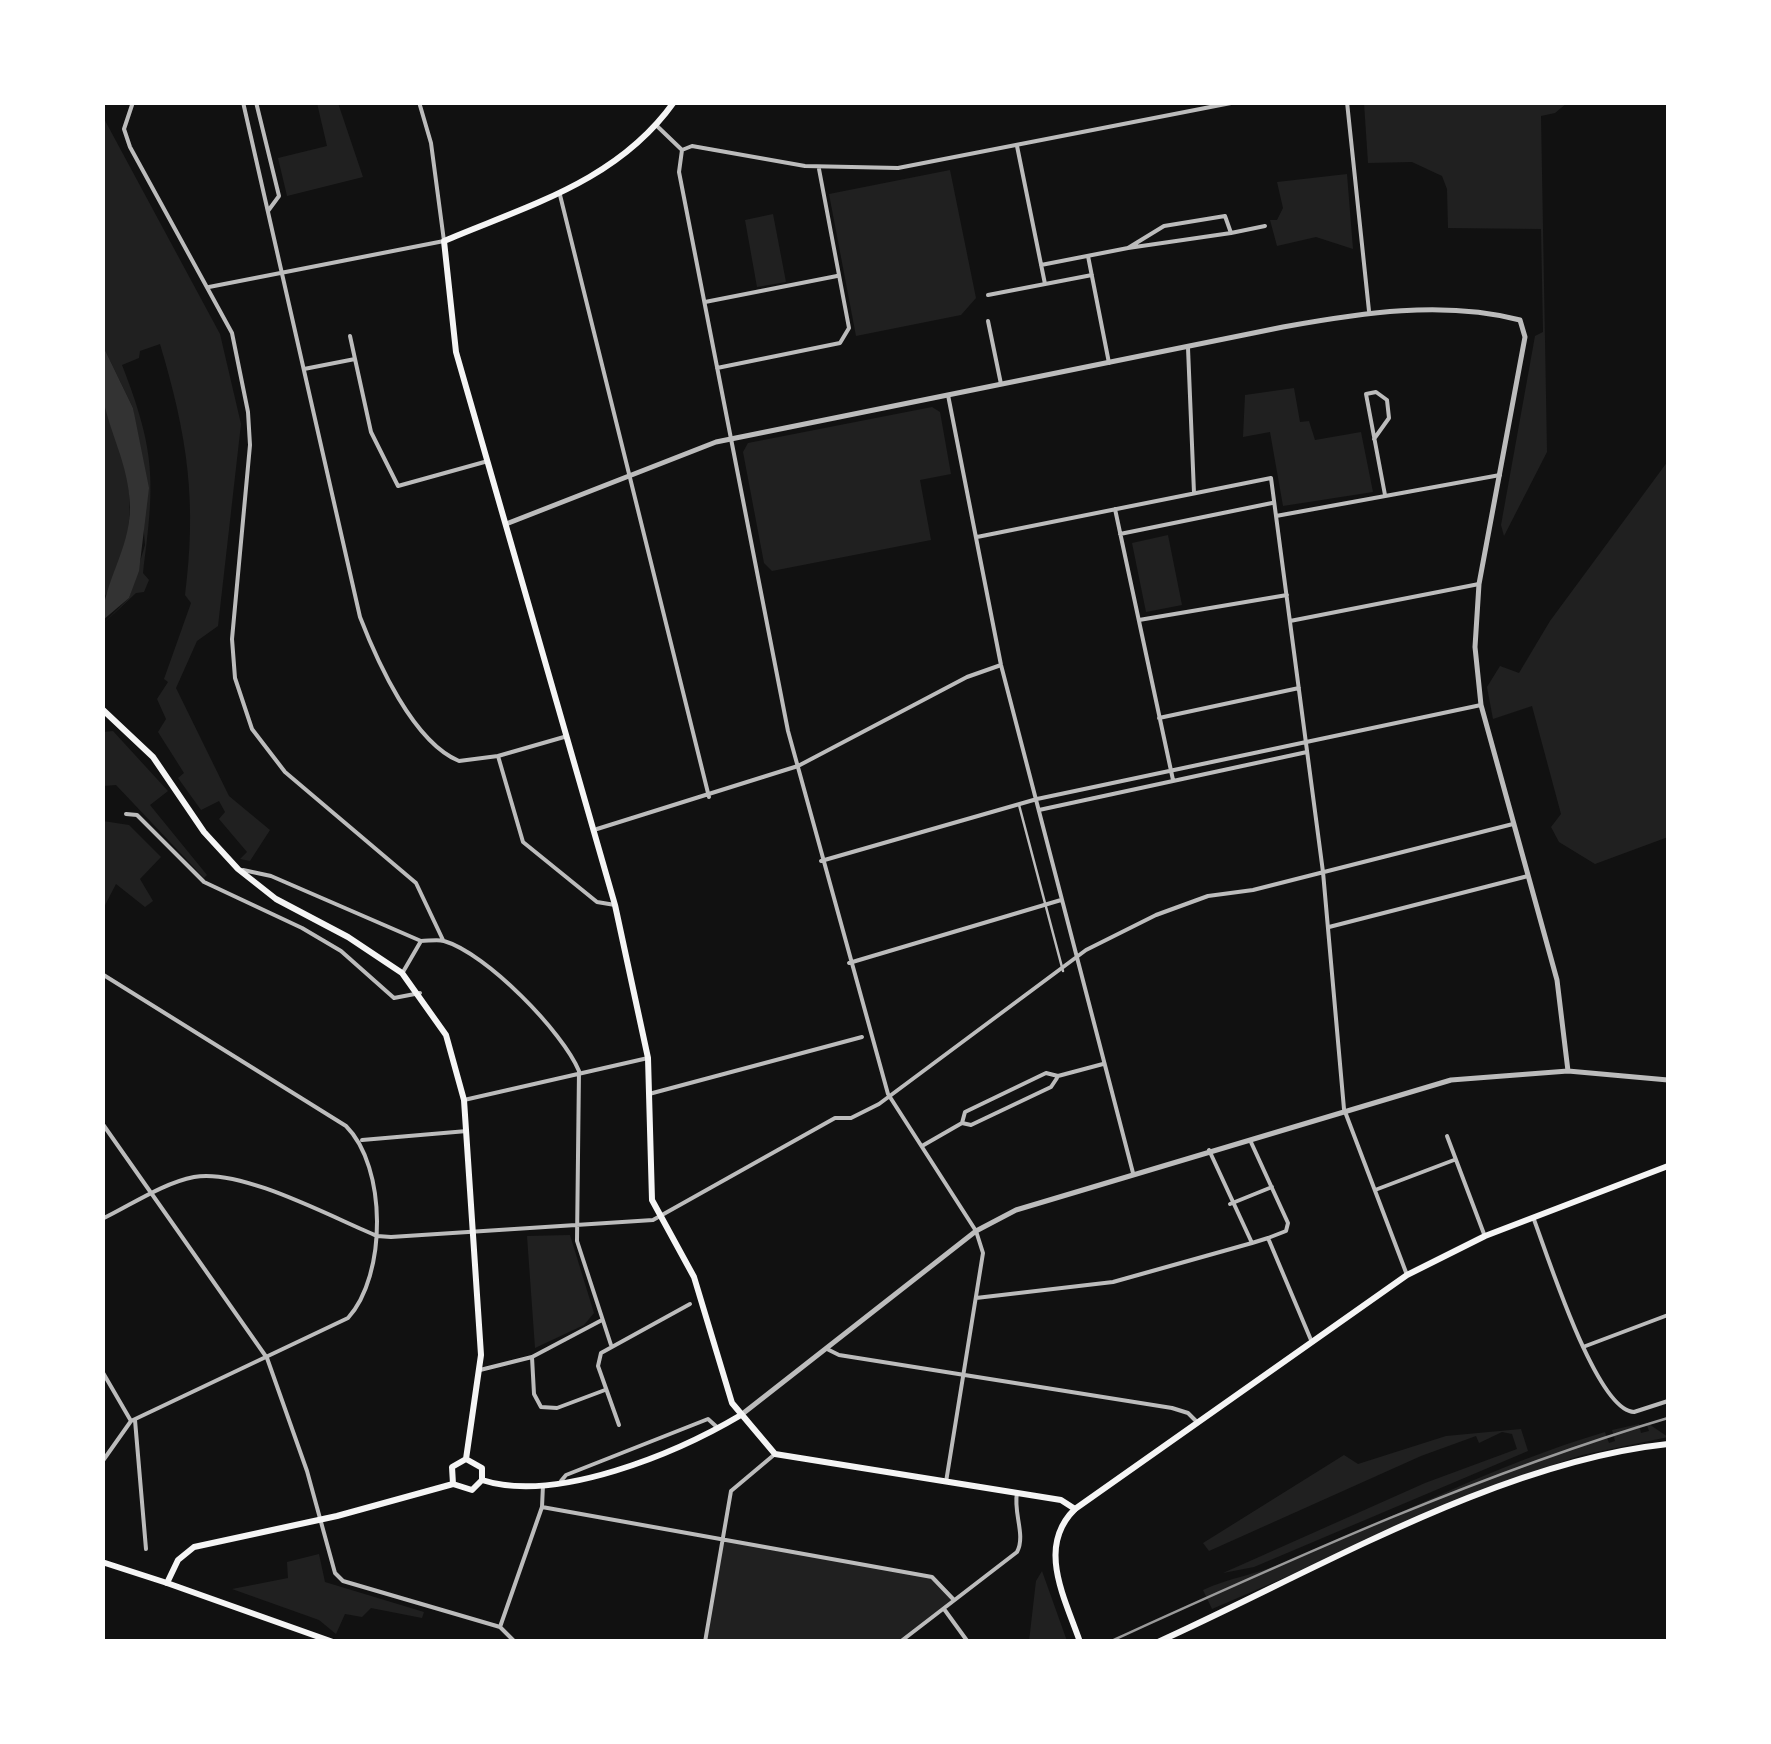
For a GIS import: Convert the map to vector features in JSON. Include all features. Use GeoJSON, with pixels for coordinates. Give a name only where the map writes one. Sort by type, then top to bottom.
{"type":"FeatureCollection","features":[{"type":"Feature","properties":{"kind":"main road"},"geometry":{"type":"LineString","coordinates":[[674,102],[657,126],[601,174],[444,241],[456,352],[616,905],[648,1058],[650,1187],[659,1217],[694,1276],[730,1396],[775,1454],[1061,1500],[1076,1510]]}},
{"type":"Feature","properties":{"kind":"main road"},"geometry":{"type":"LineString","coordinates":[[102,709],[153,757],[204,832],[238,869],[276,899],[348,937],[402,974],[420,993],[446,1034],[464,1100],[480,1370],[466,1459]]}},
{"type":"Feature","properties":{"kind":"main road"},"geometry":{"type":"LineString","coordinates":[[1080,1642],[1053,1556],[1061,1525],[1076,1510],[1407,1275],[1485,1236],[1668,1166]]}},
{"type":"Feature","properties":{"kind":"main road"},"geometry":{"type":"LineString","coordinates":[[482,1480],[543,1483],[594,1477],[718,1428],[741,1415]]}},
{"type":"Feature","properties":{"kind":"main road"},"geometry":{"type":"LineString","coordinates":[[1158,1642],[1510,1484],[1589,1458],[1668,1444]]}},
{"type":"Feature","properties":{"kind":"main road"},"geometry":{"type":"LineString","coordinates":[[167,1583],[178,1560],[194,1547],[320,1520],[453,1484],[472,1490],[482,1480],[482,1468],[466,1459]]}},
{"type":"Feature","properties":{"kind":"main road"},"geometry":{"type":"LineString","coordinates":[[453,1484],[452,1467],[466,1459]]}},
{"type":"Feature","properties":{"kind":"main road"},"geometry":{"type":"LineString","coordinates":[[102,1562],[333,1642]]}},
{"type":"Feature","properties":{"kind":"street"},"geometry":{"type":"LineString","coordinates":[[133,102],[124,129],[130,147],[232,333],[248,412],[250,446],[232,639],[243,706],[267,752],[285,772],[416,884],[443,940],[492,971],[573,1055],[579,1071],[576,1227],[611,1345]]}},
{"type":"Feature","properties":{"kind":"street"},"geometry":{"type":"LineString","coordinates":[[243,102],[360,618],[378,662],[415,720],[450,757],[468,762],[569,735]]}},
{"type":"Feature","properties":{"kind":"street"},"geometry":{"type":"LineString","coordinates":[[256,102],[279,196],[268,211]]}},
{"type":"Feature","properties":{"kind":"street"},"geometry":{"type":"LineString","coordinates":[[207,287],[444,241],[431,143],[419,102]]}},
{"type":"Feature","properties":{"kind":"street"},"geometry":{"type":"LineString","coordinates":[[682,150],[692,146],[818,168],[909,166],[1236,102]]}},
{"type":"Feature","properties":{"kind":"street"},"geometry":{"type":"LineString","coordinates":[[1347,102],[1369,312]]}},
{"type":"Feature","properties":{"kind":"street"},"geometry":{"type":"LineString","coordinates":[[657,126],[682,150]]}},
{"type":"Feature","properties":{"kind":"street"},"geometry":{"type":"LineString","coordinates":[[1017,146],[1045,284]]}},
{"type":"Feature","properties":{"kind":"street"},"geometry":{"type":"LineString","coordinates":[[682,150],[680,172],[704,302],[788,731],[821,861],[888,1094],[976,1231],[983,1253],[946,1482]]}},
{"type":"Feature","properties":{"kind":"street"},"geometry":{"type":"LineString","coordinates":[[717,368],[840,344],[848,328],[818,168]]}},
{"type":"Feature","properties":{"kind":"street"},"geometry":{"type":"LineString","coordinates":[[559,192],[709,797]]}},
{"type":"Feature","properties":{"kind":"street"},"geometry":{"type":"LineString","coordinates":[[1128,248],[1164,226],[1210,216],[1225,216],[1231,233]]}},
{"type":"Feature","properties":{"kind":"street"},"geometry":{"type":"LineString","coordinates":[[1041,265],[1265,226]]}},
{"type":"Feature","properties":{"kind":"street"},"geometry":{"type":"LineString","coordinates":[[1088,256],[1109,363]]}},
{"type":"Feature","properties":{"kind":"street"},"geometry":{"type":"LineString","coordinates":[[988,295],[1092,275]]}},
{"type":"Feature","properties":{"kind":"street"},"geometry":{"type":"LineString","coordinates":[[704,302],[839,276]]}},
{"type":"Feature","properties":{"kind":"street"},"geometry":{"type":"LineString","coordinates":[[506,524],[731,438],[1188,347],[1369,312],[1454,312],[1512,317],[1524,323],[1480,584],[1474,647],[1480,705],[1557,980],[1568,1071]]}},
{"type":"Feature","properties":{"kind":"street"},"geometry":{"type":"LineString","coordinates":[[988,321],[1001,384]]}},
{"type":"Feature","properties":{"kind":"street"},"geometry":{"type":"LineString","coordinates":[[350,336],[371,432],[398,486],[488,462]]}},
{"type":"Feature","properties":{"kind":"street"},"geometry":{"type":"LineString","coordinates":[[1188,347],[1194,493]]}},
{"type":"Feature","properties":{"kind":"street"},"geometry":{"type":"LineString","coordinates":[[304,369],[355,359]]}},
{"type":"Feature","properties":{"kind":"street"},"geometry":{"type":"LineString","coordinates":[[1374,439],[1389,418],[1387,400],[1376,392],[1366,394],[1374,439],[1385,495]]}},
{"type":"Feature","properties":{"kind":"street"},"geometry":{"type":"LineString","coordinates":[[948,395],[1001,665],[1133,1174]]}},
{"type":"Feature","properties":{"kind":"street"},"geometry":{"type":"LineString","coordinates":[[1276,516],[1500,475]]}},
{"type":"Feature","properties":{"kind":"street"},"geometry":{"type":"LineString","coordinates":[[977,537],[1271,478],[1324,872],[1344,1108],[1407,1275]]}},
{"type":"Feature","properties":{"kind":"street"},"geometry":{"type":"LineString","coordinates":[[1120,534],[1274,502]]}},
{"type":"Feature","properties":{"kind":"street"},"geometry":{"type":"LineString","coordinates":[[1115,509],[1172,780]]}},
{"type":"Feature","properties":{"kind":"street"},"geometry":{"type":"LineString","coordinates":[[1290,620],[1480,584]]}},
{"type":"Feature","properties":{"kind":"street"},"geometry":{"type":"LineString","coordinates":[[1138,620],[1286,595]]}},
{"type":"Feature","properties":{"kind":"street"},"geometry":{"type":"LineString","coordinates":[[596,829],[709,797],[798,766],[967,677],[1001,665]]}},
{"type":"Feature","properties":{"kind":"street"},"geometry":{"type":"LineString","coordinates":[[1160,718],[1299,688]]}},
{"type":"Feature","properties":{"kind":"street"},"geometry":{"type":"LineString","coordinates":[[821,861],[1019,803],[1480,705]]}},
{"type":"Feature","properties":{"kind":"street"},"geometry":{"type":"LineString","coordinates":[[1039,810],[1308,752]]}},
{"type":"Feature","properties":{"kind":"street"},"geometry":{"type":"LineString","coordinates":[[498,756],[524,842],[597,902],[616,905]]}},
{"type":"Feature","properties":{"kind":"street"},"geometry":{"type":"LineString","coordinates":[[126,814],[138,815],[204,882],[328,944],[394,998],[420,993]]}},
{"type":"Feature","properties":{"kind":"street"},"geometry":{"type":"LineString","coordinates":[[102,1219],[188,1178],[217,1176],[376,1236],[576,1227],[659,1217],[836,1118],[851,1118],[1111,936],[1191,902],[1514,824]]}},
{"type":"Feature","properties":{"kind":"street"},"geometry":{"type":"LineString","coordinates":[[238,869],[271,876],[420,941],[443,940]]}},
{"type":"Feature","properties":{"kind":"street"},"geometry":{"type":"LineString","coordinates":[[1329,928],[1528,876]]}},
{"type":"Feature","properties":{"kind":"street"},"geometry":{"type":"LineString","coordinates":[[850,963],[1062,900]]}},
{"type":"Feature","properties":{"kind":"street"},"geometry":{"type":"LineString","coordinates":[[402,974],[420,941]]}},
{"type":"Feature","properties":{"kind":"street"},"geometry":{"type":"LineString","coordinates":[[102,974],[346,1126],[360,1140],[373,1174],[376,1236],[373,1278],[362,1301],[334,1327],[133,1421],[109,1458],[102,1462]]}},
{"type":"Feature","properties":{"kind":"street"},"geometry":{"type":"LineString","coordinates":[[649,1094],[862,1037]]}},
{"type":"Feature","properties":{"kind":"street"},"geometry":{"type":"LineString","coordinates":[[464,1100],[648,1058]]}},
{"type":"Feature","properties":{"kind":"street"},"geometry":{"type":"LineString","coordinates":[[922,1146],[962,1122],[965,1112],[1046,1073],[1058,1076],[1104,1064]]}},
{"type":"Feature","properties":{"kind":"street"},"geometry":{"type":"LineString","coordinates":[[741,1415],[976,1231],[1016,1210],[1344,1108],[1451,1080],[1568,1071],[1668,1080]]}},
{"type":"Feature","properties":{"kind":"street"},"geometry":{"type":"LineString","coordinates":[[962,1122],[972,1125],[1051,1086],[1058,1076]]}},
{"type":"Feature","properties":{"kind":"street"},"geometry":{"type":"LineString","coordinates":[[102,1123],[268,1358],[330,1560],[343,1581],[500,1627],[515,1642]]}},
{"type":"Feature","properties":{"kind":"street"},"geometry":{"type":"LineString","coordinates":[[360,1140],[467,1130]]}},
{"type":"Feature","properties":{"kind":"street"},"geometry":{"type":"LineString","coordinates":[[1447,1136],[1485,1236]]}},
{"type":"Feature","properties":{"kind":"street"},"geometry":{"type":"LineString","coordinates":[[976,1298],[1113,1282],[1268,1238],[1288,1226],[1249,1138]]}},
{"type":"Feature","properties":{"kind":"street"},"geometry":{"type":"LineString","coordinates":[[1209,1150],[1230,1204],[1240,1210],[1252,1243]]}},
{"type":"Feature","properties":{"kind":"street"},"geometry":{"type":"LineString","coordinates":[[1374,1190],[1456,1160]]}},
{"type":"Feature","properties":{"kind":"street"},"geometry":{"type":"LineString","coordinates":[[1230,1204],[1272,1187]]}},
{"type":"Feature","properties":{"kind":"street"},"geometry":{"type":"LineString","coordinates":[[1532,1217],[1602,1386],[1620,1409],[1634,1412],[1668,1402]]}},
{"type":"Feature","properties":{"kind":"street"},"geometry":{"type":"LineString","coordinates":[[1268,1238],[1311,1340]]}},
{"type":"Feature","properties":{"kind":"street"},"geometry":{"type":"LineString","coordinates":[[619,1425],[598,1360],[611,1345],[690,1304]]}},
{"type":"Feature","properties":{"kind":"street"},"geometry":{"type":"LineString","coordinates":[[1584,1347],[1668,1314]]}},
{"type":"Feature","properties":{"kind":"street"},"geometry":{"type":"LineString","coordinates":[[480,1370],[532,1357],[602,1320]]}},
{"type":"Feature","properties":{"kind":"street"},"geometry":{"type":"LineString","coordinates":[[827,1349],[838,1355],[1172,1408],[1188,1413],[1197,1422]]}},
{"type":"Feature","properties":{"kind":"street"},"geometry":{"type":"LineString","coordinates":[[532,1357],[534,1394],[541,1408],[557,1408],[607,1390]]}},
{"type":"Feature","properties":{"kind":"street"},"geometry":{"type":"LineString","coordinates":[[102,1370],[133,1421],[146,1549]]}},
{"type":"Feature","properties":{"kind":"street"},"geometry":{"type":"LineString","coordinates":[[560,1482],[566,1474],[708,1419],[718,1428]]}},
{"type":"Feature","properties":{"kind":"street"},"geometry":{"type":"LineString","coordinates":[[705,1642],[731,1491],[775,1454]]}},
{"type":"Feature","properties":{"kind":"street"},"geometry":{"type":"LineString","coordinates":[[500,1627],[542,1507],[543,1483]]}},
{"type":"Feature","properties":{"kind":"street"},"geometry":{"type":"LineString","coordinates":[[900,1642],[1020,1548],[1017,1494]]}},
{"type":"Feature","properties":{"kind":"street"},"geometry":{"type":"LineString","coordinates":[[542,1507],[932,1578],[954,1600]]}},
{"type":"Feature","properties":{"kind":"street"},"geometry":{"type":"LineString","coordinates":[[944,1609],[968,1642]]}},
{"type":"Feature","properties":{"kind":"lane"},"geometry":{"type":"LineString","coordinates":[[1019,803],[1063,971]]}},
{"type":"Feature","properties":{"kind":"shaded area"},"geometry":{"type":"Polygon","coordinates":[[[317,103],[338,103],[363,177],[287,196],[278,158],[327,146],[317,103]]]}},
{"type":"Feature","properties":{"kind":"shaded area"},"geometry":{"type":"Polygon","coordinates":[[[1364,103],[1567,103],[1555,113],[1541,116],[1547,452],[1504,536],[1501,525],[1535,336],[1543,332],[1541,229],[1448,228],[1447,189],[1442,176],[1412,162],[1368,163],[1364,103]]]}},
{"type":"Feature","properties":{"kind":"shaded area"},"geometry":{"type":"Polygon","coordinates":[[[102,115],[220,334],[241,424],[218,626],[197,641],[176,688],[229,796],[270,830],[250,861],[240,859],[247,852],[219,819],[225,812],[219,801],[201,810],[178,778],[184,773],[158,732],[166,719],[157,699],[168,682],[164,679],[191,603],[185,595],[190,530],[188,470],[160,344],[140,351],[139,358],[122,365],[141,421],[150,468],[150,514],[143,573],[149,580],[144,592],[136,593],[103,624],[129,598],[145,545],[133,408],[103,346],[102,115]]]}},
{"type":"Feature","properties":{"kind":"shaded area"},"geometry":{"type":"Polygon","coordinates":[[[950,170],[976,298],[961,315],[856,336],[829,194],[950,170]]]}},
{"type":"Feature","properties":{"kind":"shaded area"},"geometry":{"type":"Polygon","coordinates":[[[1347,174],[1353,249],[1316,237],[1277,246],[1270,220],[1277,220],[1283,208],[1277,182],[1347,174]]]}},
{"type":"Feature","properties":{"kind":"shaded area"},"geometry":{"type":"Polygon","coordinates":[[[773,214],[786,282],[757,287],[745,220],[773,214]]]}},
{"type":"Feature","properties":{"kind":"shaded area"},"geometry":{"type":"Polygon","coordinates":[[[103,346],[133,408],[149,488],[139,571],[129,598],[103,620],[107,593],[126,538],[130,507],[126,476],[102,393],[103,346]]]}},
{"type":"Feature","properties":{"kind":"shaded area"},"geometry":{"type":"Polygon","coordinates":[[[1294,388],[1300,422],[1309,421],[1315,440],[1361,432],[1373,492],[1283,506],[1270,432],[1243,437],[1245,395],[1294,388]]]}},
{"type":"Feature","properties":{"kind":"shaded area"},"geometry":{"type":"Polygon","coordinates":[[[102,396],[121,445],[130,498],[125,551],[103,599],[102,396]]]}},
{"type":"Feature","properties":{"kind":"shaded area"},"geometry":{"type":"Polygon","coordinates":[[[932,407],[940,412],[951,474],[920,480],[931,540],[772,571],[764,563],[743,452],[748,443],[932,407]]]}},
{"type":"Feature","properties":{"kind":"shaded area"},"geometry":{"type":"Polygon","coordinates":[[[1668,461],[1668,837],[1595,864],[1559,842],[1551,827],[1561,814],[1532,706],[1493,719],[1487,687],[1500,666],[1519,673],[1550,621],[1668,461]]]}},
{"type":"Feature","properties":{"kind":"shaded area"},"geometry":{"type":"Polygon","coordinates":[[[1168,535],[1182,605],[1146,612],[1132,543],[1168,535]]]}},
{"type":"Feature","properties":{"kind":"shaded area"},"geometry":{"type":"Polygon","coordinates":[[[113,731],[168,791],[150,805],[207,875],[204,878],[116,785],[103,786],[103,732],[113,731]]]}},
{"type":"Feature","properties":{"kind":"shaded area"},"geometry":{"type":"Polygon","coordinates":[[[103,821],[129,825],[161,857],[140,879],[153,901],[145,907],[116,884],[103,909],[103,821]]]}},
{"type":"Feature","properties":{"kind":"shaded area"},"geometry":{"type":"Polygon","coordinates":[[[570,1235],[594,1313],[584,1325],[535,1348],[527,1236],[570,1235]]]}},
{"type":"Feature","properties":{"kind":"shaded area"},"geometry":{"type":"Polygon","coordinates":[[[1646,1422],[1668,1437],[1582,1455],[1523,1475],[1212,1609],[1203,1590],[1283,1563],[1563,1445],[1605,1432],[1609,1443],[1615,1441],[1612,1430],[1639,1424],[1641,1433],[1649,1431],[1646,1422]]]}},
{"type":"Feature","properties":{"kind":"shaded area"},"geometry":{"type":"Polygon","coordinates":[[[1521,1429],[1528,1451],[1254,1567],[1223,1573],[1425,1483],[1517,1449],[1512,1434],[1502,1432],[1479,1443],[1476,1436],[1421,1456],[1209,1551],[1203,1543],[1344,1455],[1358,1464],[1446,1436],[1521,1429]]]}},
{"type":"Feature","properties":{"kind":"shaded area"},"geometry":{"type":"Polygon","coordinates":[[[723,1540],[932,1577],[954,1600],[900,1641],[705,1642],[723,1540]]]}},
{"type":"Feature","properties":{"kind":"shaded area"},"geometry":{"type":"Polygon","coordinates":[[[319,1554],[325,1582],[424,1612],[422,1618],[371,1608],[362,1617],[345,1614],[336,1634],[319,1620],[232,1589],[288,1578],[287,1562],[319,1554]]]}},
{"type":"Feature","properties":{"kind":"shaded area"},"geometry":{"type":"Polygon","coordinates":[[[1042,1571],[1067,1641],[1029,1641],[1036,1581],[1042,1571]]]}},
{"type":"Feature","properties":{"kind":"tram line"},"geometry":{"type":"LineString","coordinates":[[1109,1642],[1455,1492],[1668,1418]]}}]}
